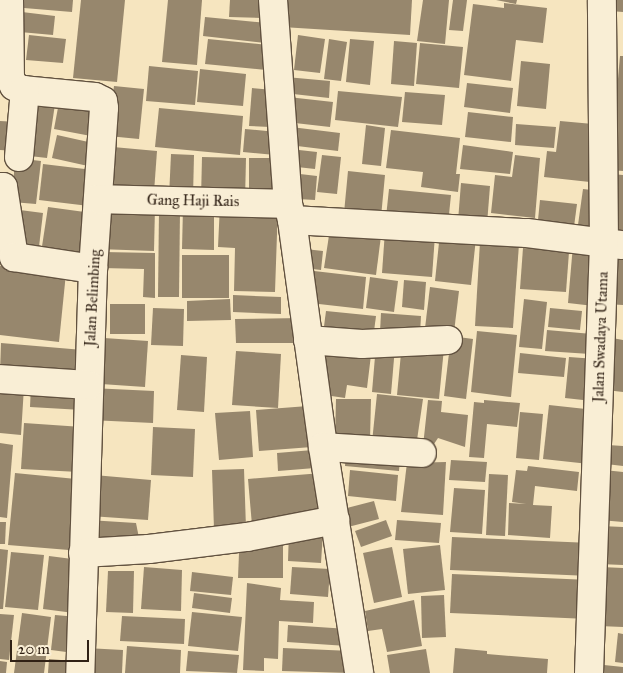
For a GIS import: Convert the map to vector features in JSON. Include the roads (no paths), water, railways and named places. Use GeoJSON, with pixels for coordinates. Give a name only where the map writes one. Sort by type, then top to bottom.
{"type":"FeatureCollection","features":[{"type":"Feature","properties":{"kind":"street"},"geometry":{"type":"LineString","coordinates":[[10,0],[10,78],[14,86],[25,90],[19,157]]}},
{"type":"Feature","properties":{"kind":"street"},"geometry":{"type":"LineString","coordinates":[[273,0],[290,212],[323,447],[359,673]]}},
{"type":"Feature","properties":{"kind":"street","name":"Jalan Swadaya Utama"},"geometry":{"type":"LineString","coordinates":[[589,673],[611,397],[614,52],[602,0]]}},
{"type":"Feature","properties":{"kind":"street","name":"Jalan Belimbing"},"geometry":{"type":"LineString","coordinates":[[25,90],[95,97],[103,100],[104,108],[93,269],[80,673]]}},
{"type":"Feature","properties":{"kind":"street"},"geometry":{"type":"LineString","coordinates":[[0,187],[4,188],[14,257],[93,269]]}},
{"type":"Feature","properties":{"kind":"street","name":"Gang Haji Rais"},"geometry":{"type":"LineString","coordinates":[[98,199],[290,212],[527,233],[613,244]]}},
{"type":"Feature","properties":{"kind":"street"},"geometry":{"type":"LineString","coordinates":[[308,340],[362,344],[448,340]]}},
{"type":"Feature","properties":{"kind":"street"},"geometry":{"type":"LineString","coordinates":[[0,380],[89,385]]}},
{"type":"Feature","properties":{"kind":"street"},"geometry":{"type":"LineString","coordinates":[[323,447],[422,454]]}},
{"type":"Feature","properties":{"kind":"street"},"geometry":{"type":"LineString","coordinates":[[83,553],[150,549],[247,537],[335,520]]}}]}
